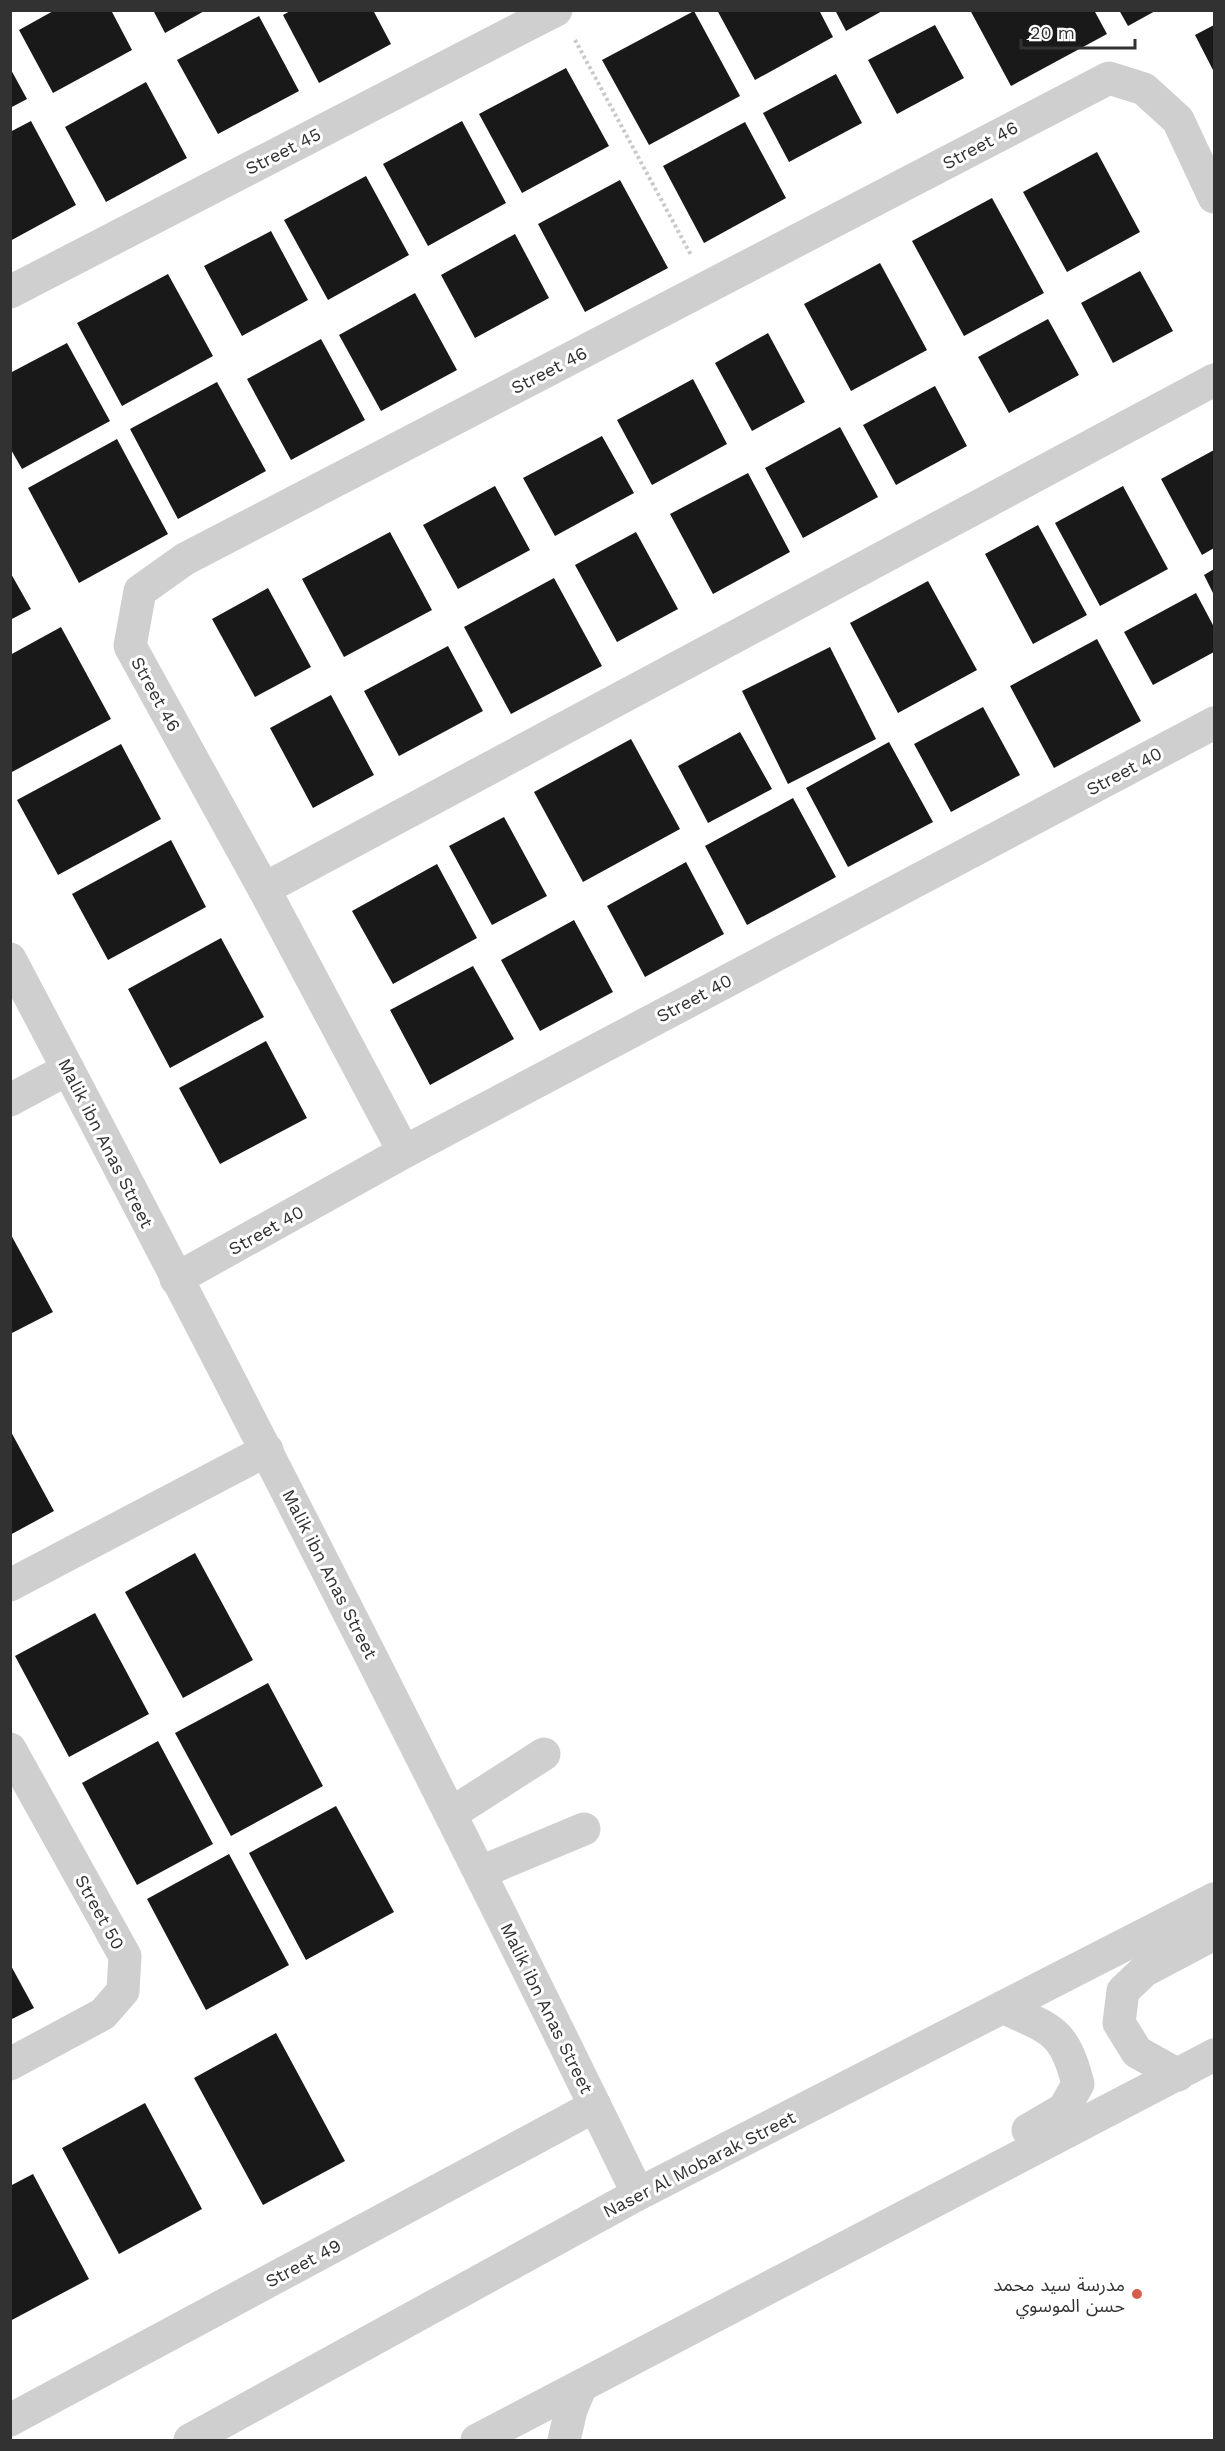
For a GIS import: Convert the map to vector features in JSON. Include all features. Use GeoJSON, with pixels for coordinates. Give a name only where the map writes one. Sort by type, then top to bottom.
{"type":"FeatureCollection","features":[{"type":"Feature","properties":{"kind":"street","name":"Street 45"},"geometry":{"type":"LineString","coordinates":[[10,292],[563,21]]}},
{"type":"Feature","properties":{"kind":"street","name":"Street 46"},"geometry":{"type":"LineString","coordinates":[[404,1152],[264,889],[130,646],[140,591],[185,560],[1109,78],[1144,90],[1178,120],[1215,197]]}},
{"type":"Feature","properties":{"kind":"street"},"geometry":{"type":"LineString","coordinates":[[264,889],[1215,380]]}},
{"type":"Feature","properties":{"kind":"street","name":"Street 40"},"geometry":{"type":"LineString","coordinates":[[176,1279],[404,1152],[1215,723]]}},
{"type":"Feature","properties":{"kind":"street","name":"Malik ibn Anas Street"},"geometry":{"type":"LineString","coordinates":[[10,959],[267,1450],[452,1813],[638,2194]]}},
{"type":"Feature","properties":{"kind":"street"},"geometry":{"type":"LineString","coordinates":[[10,1100],[69,1069]]}},
{"type":"Feature","properties":{"kind":"street"},"geometry":{"type":"LineString","coordinates":[[10,1585],[267,1450]]}},
{"type":"Feature","properties":{"kind":"street","name":"Street 50"},"geometry":{"type":"LineString","coordinates":[[10,1749],[125,1956],[123,1991],[103,2014],[10,2064]]}},
{"type":"Feature","properties":{"kind":"street"},"geometry":{"type":"LineString","coordinates":[[452,1813],[544,1754]]}},
{"type":"Feature","properties":{"kind":"street"},"geometry":{"type":"LineString","coordinates":[[481,1872],[584,1829]]}},
{"type":"Feature","properties":{"kind":"street","name":"Naser Al Mobarak Street"},"geometry":{"type":"LineString","coordinates":[[190,2440],[638,2194],[1215,1899]]}},
{"type":"Feature","properties":{"kind":"street"},"geometry":{"type":"LineString","coordinates":[[1178,2075],[1137,2052],[1119,2024],[1123,1990],[1144,1971],[1215,1934]]}},
{"type":"Feature","properties":{"kind":"street"},"geometry":{"type":"LineString","coordinates":[[961,2187],[991,2153],[1064,2109],[1078,2084],[1071,2057],[1054,2032],[1003,2007]]}},
{"type":"Feature","properties":{"kind":"street"},"geometry":{"type":"LineString","coordinates":[[477,2440],[1215,2055]]}},
{"type":"Feature","properties":{"kind":"street","name":"Street 49"},"geometry":{"type":"LineString","coordinates":[[10,2420],[595,2106]]}},
{"type":"Feature","properties":{"kind":"street"},"geometry":{"type":"LineString","coordinates":[[564,2440],[571,2410],[581,2386]]}},
{"type":"Feature","properties":{"kind":"path"},"geometry":{"type":"LineString","coordinates":[[563,21],[708,287]]}},
{"type":"Feature","properties":{"kind":"building"},"geometry":{"type":"Polygon","coordinates":[[[55,10],[111,10],[132,50],[53,93],[19,30],[55,10]]]}},
{"type":"Feature","properties":{"kind":"building"},"geometry":{"type":"Polygon","coordinates":[[[153,10],[206,10],[165,33],[153,10]]]}},
{"type":"Feature","properties":{"kind":"building"},"geometry":{"type":"Polygon","coordinates":[[[292,10],[373,10],[391,44],[319,83],[283,15],[292,10]]]}},
{"type":"Feature","properties":{"kind":"building"},"geometry":{"type":"Polygon","coordinates":[[[717,10],[819,10],[833,37],[755,80],[717,10]]]}},
{"type":"Feature","properties":{"kind":"building"},"geometry":{"type":"Polygon","coordinates":[[[835,10],[884,10],[846,31],[835,10]]]}},
{"type":"Feature","properties":{"kind":"building"},"geometry":{"type":"Polygon","coordinates":[[[970,10],[1094,10],[1107,34],[1011,86],[970,10]]]}},
{"type":"Feature","properties":{"kind":"building"},"geometry":{"type":"Polygon","coordinates":[[[1119,10],[1157,10],[1128,26],[1119,10]]]}},
{"type":"Feature","properties":{"kind":"building"},"geometry":{"type":"Polygon","coordinates":[[[694,11],[740,96],[649,145],[602,60],[694,11]]]}},
{"type":"Feature","properties":{"kind":"building"},"geometry":{"type":"Polygon","coordinates":[[[259,16],[299,91],[218,134],[177,60],[259,16]]]}},
{"type":"Feature","properties":{"kind":"building"},"geometry":{"type":"Polygon","coordinates":[[[935,25],[964,78],[897,114],[868,60],[935,25]]]}},
{"type":"Feature","properties":{"kind":"building"},"geometry":{"type":"Polygon","coordinates":[[[1214,25],[1214,72],[1195,35],[1214,25]]]}},
{"type":"Feature","properties":{"kind":"building"},"geometry":{"type":"Polygon","coordinates":[[[10,68],[27,99],[10,108],[10,68]]]}},
{"type":"Feature","properties":{"kind":"building"},"geometry":{"type":"Polygon","coordinates":[[[566,68],[609,146],[522,193],[479,114],[566,68]]]}},
{"type":"Feature","properties":{"kind":"building"},"geometry":{"type":"Polygon","coordinates":[[[836,74],[862,123],[789,162],[763,113],[836,74]]]}},
{"type":"Feature","properties":{"kind":"building"},"geometry":{"type":"Polygon","coordinates":[[[146,82],[187,158],[106,202],[65,127],[146,82]]]}},
{"type":"Feature","properties":{"kind":"building"},"geometry":{"type":"Polygon","coordinates":[[[31,121],[76,205],[10,241],[10,132],[31,121]]]}},
{"type":"Feature","properties":{"kind":"building"},"geometry":{"type":"Polygon","coordinates":[[[462,121],[506,203],[428,246],[383,164],[462,121]]]}},
{"type":"Feature","properties":{"kind":"building"},"geometry":{"type":"Polygon","coordinates":[[[745,122],[786,198],[704,243],[663,166],[745,122]]]}},
{"type":"Feature","properties":{"kind":"building"},"geometry":{"type":"Polygon","coordinates":[[[1097,152],[1140,232],[1067,272],[1023,192],[1097,152]]]}},
{"type":"Feature","properties":{"kind":"building"},"geometry":{"type":"Polygon","coordinates":[[[366,176],[409,255],[328,300],[284,220],[366,176]]]}},
{"type":"Feature","properties":{"kind":"building"},"geometry":{"type":"Polygon","coordinates":[[[620,180],[668,268],[585,312],[538,224],[620,180]]]}},
{"type":"Feature","properties":{"kind":"building"},"geometry":{"type":"Polygon","coordinates":[[[992,198],[1044,293],[964,336],[912,241],[992,198]]]}},
{"type":"Feature","properties":{"kind":"building"},"geometry":{"type":"Polygon","coordinates":[[[271,231],[308,300],[242,336],[204,266],[271,231]]]}},
{"type":"Feature","properties":{"kind":"building"},"geometry":{"type":"Polygon","coordinates":[[[515,234],[549,298],[475,338],[441,275],[515,234]]]}},
{"type":"Feature","properties":{"kind":"building"},"geometry":{"type":"Polygon","coordinates":[[[880,263],[927,350],[851,391],[804,304],[880,263]]]}},
{"type":"Feature","properties":{"kind":"building"},"geometry":{"type":"Polygon","coordinates":[[[1140,271],[1173,331],[1113,363],[1081,303],[1140,271]]]}},
{"type":"Feature","properties":{"kind":"building"},"geometry":{"type":"Polygon","coordinates":[[[168,274],[213,356],[122,406],[77,323],[168,274]]]}},
{"type":"Feature","properties":{"kind":"building"},"geometry":{"type":"Polygon","coordinates":[[[415,293],[457,370],[381,411],[339,335],[415,293]]]}},
{"type":"Feature","properties":{"kind":"building"},"geometry":{"type":"Polygon","coordinates":[[[1048,319],[1079,375],[1009,413],[978,357],[1048,319]]]}},
{"type":"Feature","properties":{"kind":"building"},"geometry":{"type":"Polygon","coordinates":[[[768,333],[805,402],[752,431],[715,363],[768,333]]]}},
{"type":"Feature","properties":{"kind":"building"},"geometry":{"type":"Polygon","coordinates":[[[321,339],[365,420],[291,460],[247,379],[321,339]]]}},
{"type":"Feature","properties":{"kind":"building"},"geometry":{"type":"Polygon","coordinates":[[[67,343],[110,421],[22,469],[10,448],[10,373],[67,343]]]}},
{"type":"Feature","properties":{"kind":"building"},"geometry":{"type":"Polygon","coordinates":[[[693,379],[727,444],[652,485],[617,420],[693,379]]]}},
{"type":"Feature","properties":{"kind":"building"},"geometry":{"type":"Polygon","coordinates":[[[217,382],[266,471],[178,519],[130,429],[217,382]]]}},
{"type":"Feature","properties":{"kind":"building"},"geometry":{"type":"Polygon","coordinates":[[[935,386],[967,446],[896,485],[863,425],[935,386]]]}},
{"type":"Feature","properties":{"kind":"building"},"geometry":{"type":"Polygon","coordinates":[[[840,427],[878,497],[803,538],[765,468],[840,427]]]}},
{"type":"Feature","properties":{"kind":"building"},"geometry":{"type":"Polygon","coordinates":[[[602,436],[634,493],[555,536],[523,478],[602,436]]]}},
{"type":"Feature","properties":{"kind":"building"},"geometry":{"type":"Polygon","coordinates":[[[117,439],[168,534],[79,583],[28,488],[117,439]]]}},
{"type":"Feature","properties":{"kind":"building"},"geometry":{"type":"Polygon","coordinates":[[[1214,450],[1214,548],[1202,555],[1161,479],[1214,450]]]}},
{"type":"Feature","properties":{"kind":"building"},"geometry":{"type":"Polygon","coordinates":[[[748,473],[790,552],[713,594],[670,514],[748,473]]]}},
{"type":"Feature","properties":{"kind":"building"},"geometry":{"type":"Polygon","coordinates":[[[495,486],[530,550],[458,589],[423,525],[495,486]]]}},
{"type":"Feature","properties":{"kind":"building"},"geometry":{"type":"Polygon","coordinates":[[[1123,486],[1168,569],[1100,606],[1055,523],[1123,486]]]}},
{"type":"Feature","properties":{"kind":"building"},"geometry":{"type":"Polygon","coordinates":[[[1038,525],[1087,615],[1033,644],[985,554],[1038,525]]]}},
{"type":"Feature","properties":{"kind":"building"},"geometry":{"type":"Polygon","coordinates":[[[390,532],[432,610],[344,657],[302,579],[390,532]]]}},
{"type":"Feature","properties":{"kind":"building"},"geometry":{"type":"Polygon","coordinates":[[[636,532],[678,609],[617,642],[575,565],[636,532]]]}},
{"type":"Feature","properties":{"kind":"building"},"geometry":{"type":"Polygon","coordinates":[[[1214,569],[1214,595],[1204,575],[1214,569]]]}},
{"type":"Feature","properties":{"kind":"building"},"geometry":{"type":"Polygon","coordinates":[[[10,572],[31,609],[10,620],[10,572]]]}},
{"type":"Feature","properties":{"kind":"building"},"geometry":{"type":"Polygon","coordinates":[[[554,578],[602,666],[511,714],[464,627],[554,578]]]}},
{"type":"Feature","properties":{"kind":"building"},"geometry":{"type":"Polygon","coordinates":[[[928,581],[977,670],[898,713],[850,623],[928,581]]]}},
{"type":"Feature","properties":{"kind":"building"},"geometry":{"type":"Polygon","coordinates":[[[268,588],[311,667],[255,697],[212,619],[268,588]]]}},
{"type":"Feature","properties":{"kind":"building"},"geometry":{"type":"Polygon","coordinates":[[[1196,593],[1214,627],[1214,652],[1153,685],[1124,632],[1196,593]]]}},
{"type":"Feature","properties":{"kind":"building"},"geometry":{"type":"Polygon","coordinates":[[[61,627],[111,719],[10,773],[10,655],[61,627]]]}},
{"type":"Feature","properties":{"kind":"building"},"geometry":{"type":"Polygon","coordinates":[[[1097,639],[1141,721],[1054,768],[1010,686],[1097,639]]]}},
{"type":"Feature","properties":{"kind":"building"},"geometry":{"type":"Polygon","coordinates":[[[448,646],[483,711],[399,756],[364,691],[448,646]]]}},
{"type":"Feature","properties":{"kind":"building"},"geometry":{"type":"Polygon","coordinates":[[[830,647],[876,739],[788,784],[742,691],[830,647]]]}},
{"type":"Feature","properties":{"kind":"building"},"geometry":{"type":"Polygon","coordinates":[[[331,695],[374,775],[313,808],[270,728],[331,695]]]}},
{"type":"Feature","properties":{"kind":"building"},"geometry":{"type":"Polygon","coordinates":[[[983,707],[1020,775],[951,812],[914,744],[983,707]]]}},
{"type":"Feature","properties":{"kind":"building"},"geometry":{"type":"Polygon","coordinates":[[[740,732],[772,789],[708,823],[678,766],[740,732]]]}},
{"type":"Feature","properties":{"kind":"building"},"geometry":{"type":"Polygon","coordinates":[[[631,739],[680,829],[583,882],[534,792],[631,739]]]}},
{"type":"Feature","properties":{"kind":"building"},"geometry":{"type":"Polygon","coordinates":[[[889,742],[933,822],[848,867],[806,788],[889,742]]]}},
{"type":"Feature","properties":{"kind":"building"},"geometry":{"type":"Polygon","coordinates":[[[121,744],[161,819],[58,875],[17,800],[121,744]]]}},
{"type":"Feature","properties":{"kind":"building"},"geometry":{"type":"Polygon","coordinates":[[[793,798],[836,877],[747,925],[705,846],[793,798]]]}},
{"type":"Feature","properties":{"kind":"building"},"geometry":{"type":"Polygon","coordinates":[[[504,817],[547,896],[492,925],[449,846],[504,817]]]}},
{"type":"Feature","properties":{"kind":"building"},"geometry":{"type":"Polygon","coordinates":[[[171,840],[206,907],[108,960],[72,894],[171,840]]]}},
{"type":"Feature","properties":{"kind":"building"},"geometry":{"type":"Polygon","coordinates":[[[686,862],[724,934],[645,977],[607,906],[686,862]]]}},
{"type":"Feature","properties":{"kind":"building"},"geometry":{"type":"Polygon","coordinates":[[[437,864],[477,938],[393,984],[352,911],[437,864]]]}},
{"type":"Feature","properties":{"kind":"building"},"geometry":{"type":"Polygon","coordinates":[[[574,920],[613,992],[540,1031],[501,960],[574,920]]]}},
{"type":"Feature","properties":{"kind":"building"},"geometry":{"type":"Polygon","coordinates":[[[221,938],[264,1017],[170,1068],[128,989],[221,938]]]}},
{"type":"Feature","properties":{"kind":"building"},"geometry":{"type":"Polygon","coordinates":[[[473,966],[514,1039],[430,1085],[390,1010],[473,966]]]}},
{"type":"Feature","properties":{"kind":"building"},"geometry":{"type":"Polygon","coordinates":[[[266,1041],[307,1118],[220,1164],[179,1088],[266,1041]]]}},
{"type":"Feature","properties":{"kind":"building"},"geometry":{"type":"Polygon","coordinates":[[[10,1233],[53,1312],[10,1334],[10,1233]]]}},
{"type":"Feature","properties":{"kind":"building"},"geometry":{"type":"Polygon","coordinates":[[[10,1430],[54,1511],[10,1535],[10,1430]]]}},
{"type":"Feature","properties":{"kind":"building"},"geometry":{"type":"Polygon","coordinates":[[[195,1553],[253,1660],[183,1698],[125,1592],[195,1553]]]}},
{"type":"Feature","properties":{"kind":"building"},"geometry":{"type":"Polygon","coordinates":[[[95,1613],[149,1714],[69,1757],[15,1656],[95,1613]]]}},
{"type":"Feature","properties":{"kind":"building"},"geometry":{"type":"Polygon","coordinates":[[[268,1683],[323,1786],[231,1836],[175,1733],[268,1683]]]}},
{"type":"Feature","properties":{"kind":"building"},"geometry":{"type":"Polygon","coordinates":[[[158,1741],[213,1844],[137,1885],[82,1783],[158,1741]]]}},
{"type":"Feature","properties":{"kind":"building"},"geometry":{"type":"Polygon","coordinates":[[[336,1806],[394,1912],[306,1960],[249,1853],[336,1806]]]}},
{"type":"Feature","properties":{"kind":"building"},"geometry":{"type":"Polygon","coordinates":[[[229,1854],[289,1965],[206,2010],[147,1899],[229,1854]]]}},
{"type":"Feature","properties":{"kind":"building"},"geometry":{"type":"Polygon","coordinates":[[[10,1964],[34,2008],[10,2020],[10,1964]]]}},
{"type":"Feature","properties":{"kind":"building"},"geometry":{"type":"Polygon","coordinates":[[[276,2033],[345,2161],[263,2205],[194,2078],[276,2033]]]}},
{"type":"Feature","properties":{"kind":"building"},"geometry":{"type":"Polygon","coordinates":[[[145,2103],[202,2209],[119,2254],[62,2148],[145,2103]]]}},
{"type":"Feature","properties":{"kind":"building"},"geometry":{"type":"Polygon","coordinates":[[[33,2174],[89,2279],[10,2321],[10,2186],[33,2174]]]}},
{"type":"Feature","properties":{"kind":"place","name":"مدرسة سيد محمد حسن الموسوي"},"geometry":{"type":"Point","coordinates":[1137,2294]}}]}
